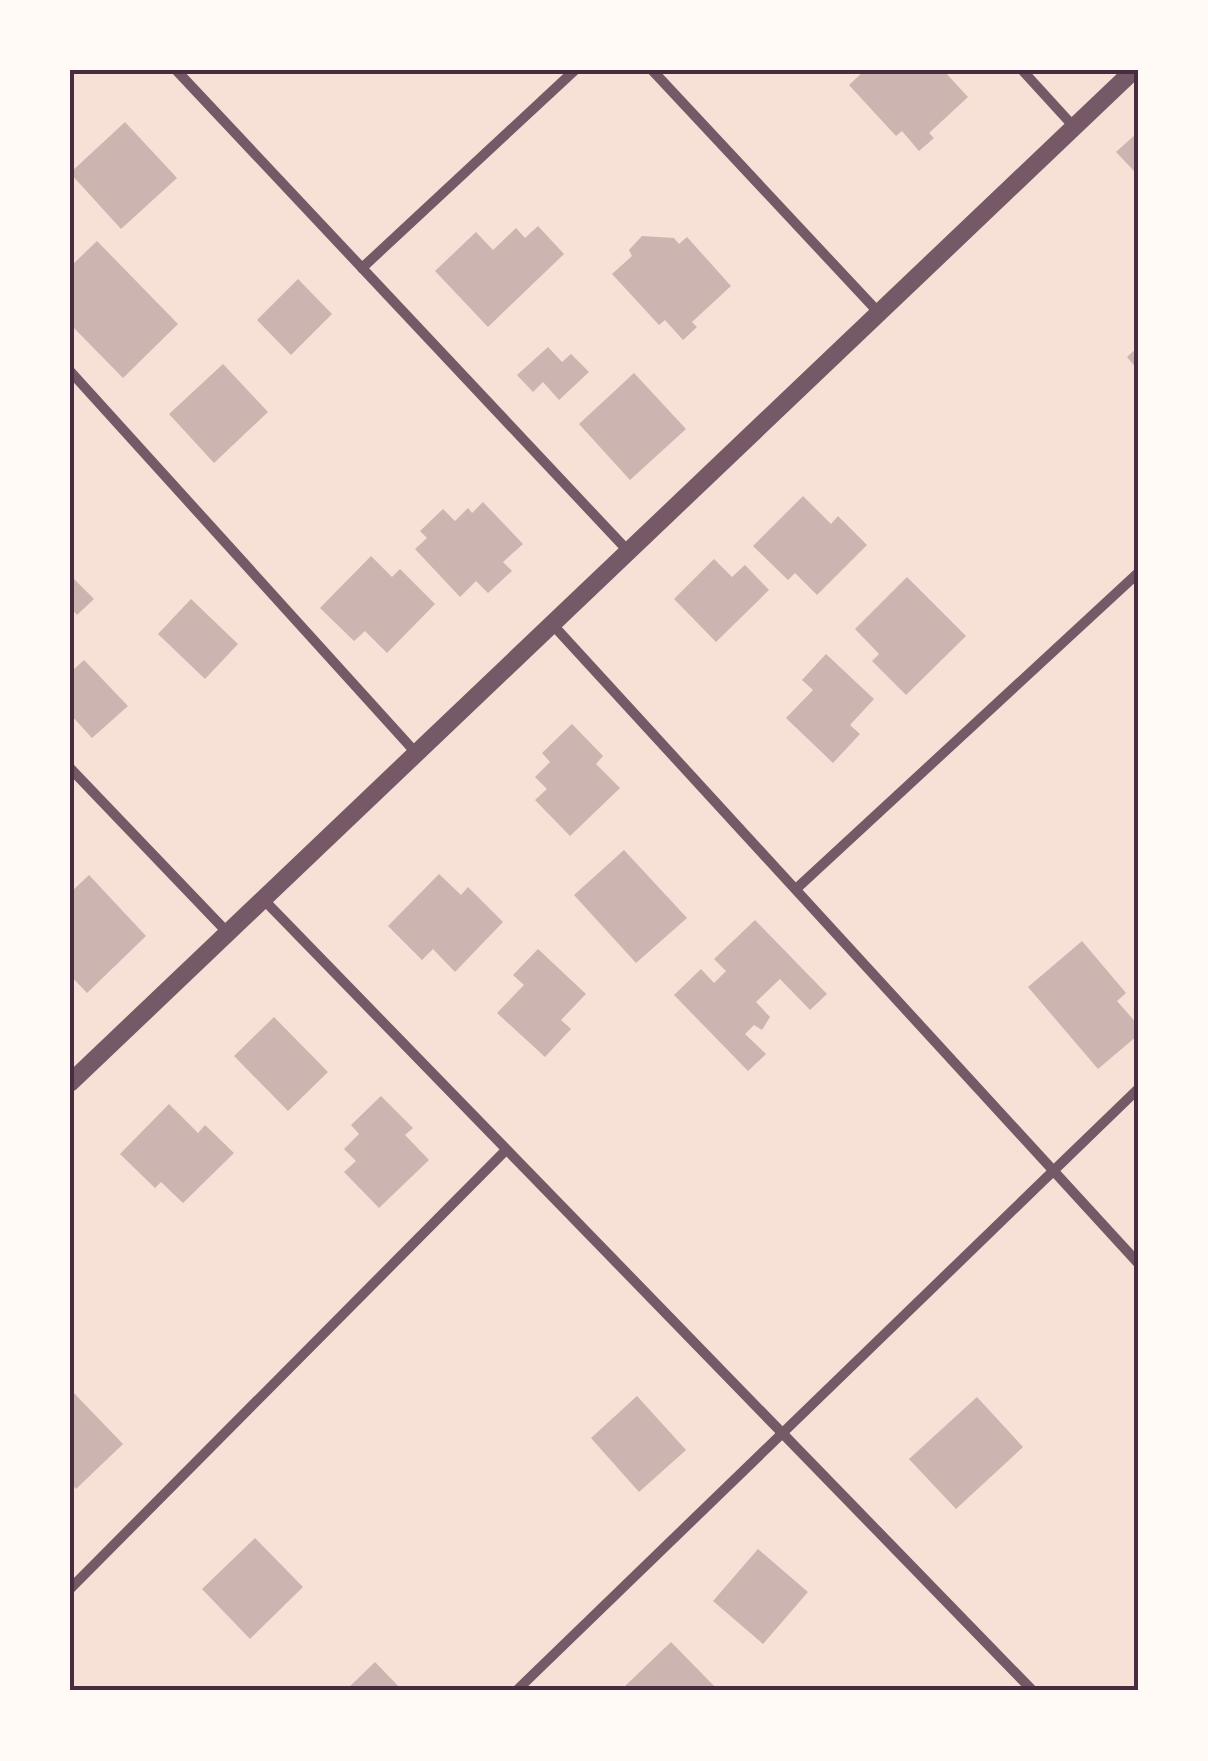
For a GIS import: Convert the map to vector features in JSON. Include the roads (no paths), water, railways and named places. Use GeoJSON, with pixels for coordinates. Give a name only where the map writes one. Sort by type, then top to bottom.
{"type":"FeatureCollection","features":[{"type":"Feature","properties":{"kind":"street"},"geometry":{"type":"LineString","coordinates":[[176,70],[630,552]]}},
{"type":"Feature","properties":{"kind":"street"},"geometry":{"type":"LineString","coordinates":[[362,268],[576,70]]}},
{"type":"Feature","properties":{"kind":"street"},"geometry":{"type":"LineString","coordinates":[[652,70],[880,314]]}},
{"type":"Feature","properties":{"kind":"street"},"geometry":{"type":"LineString","coordinates":[[1022,70],[1075,128]]}},
{"type":"Feature","properties":{"kind":"street"},"geometry":{"type":"LineString","coordinates":[[70,1083],[1134,70]]}},
{"type":"Feature","properties":{"kind":"street"},"geometry":{"type":"LineString","coordinates":[[70,372],[418,754]]}},
{"type":"Feature","properties":{"kind":"street"},"geometry":{"type":"LineString","coordinates":[[796,889],[1138,573]]}},
{"type":"Feature","properties":{"kind":"street"},"geometry":{"type":"LineString","coordinates":[[552,626],[1138,1262]]}},
{"type":"Feature","properties":{"kind":"street"},"geometry":{"type":"LineString","coordinates":[[70,768],[227,932]]}},
{"type":"Feature","properties":{"kind":"street"},"geometry":{"type":"LineString","coordinates":[[264,900],[1033,1691]]}},
{"type":"Feature","properties":{"kind":"street"},"geometry":{"type":"LineString","coordinates":[[516,1691],[1138,1089]]}},
{"type":"Feature","properties":{"kind":"street"},"geometry":{"type":"LineString","coordinates":[[70,1589],[506,1150]]}}]}
